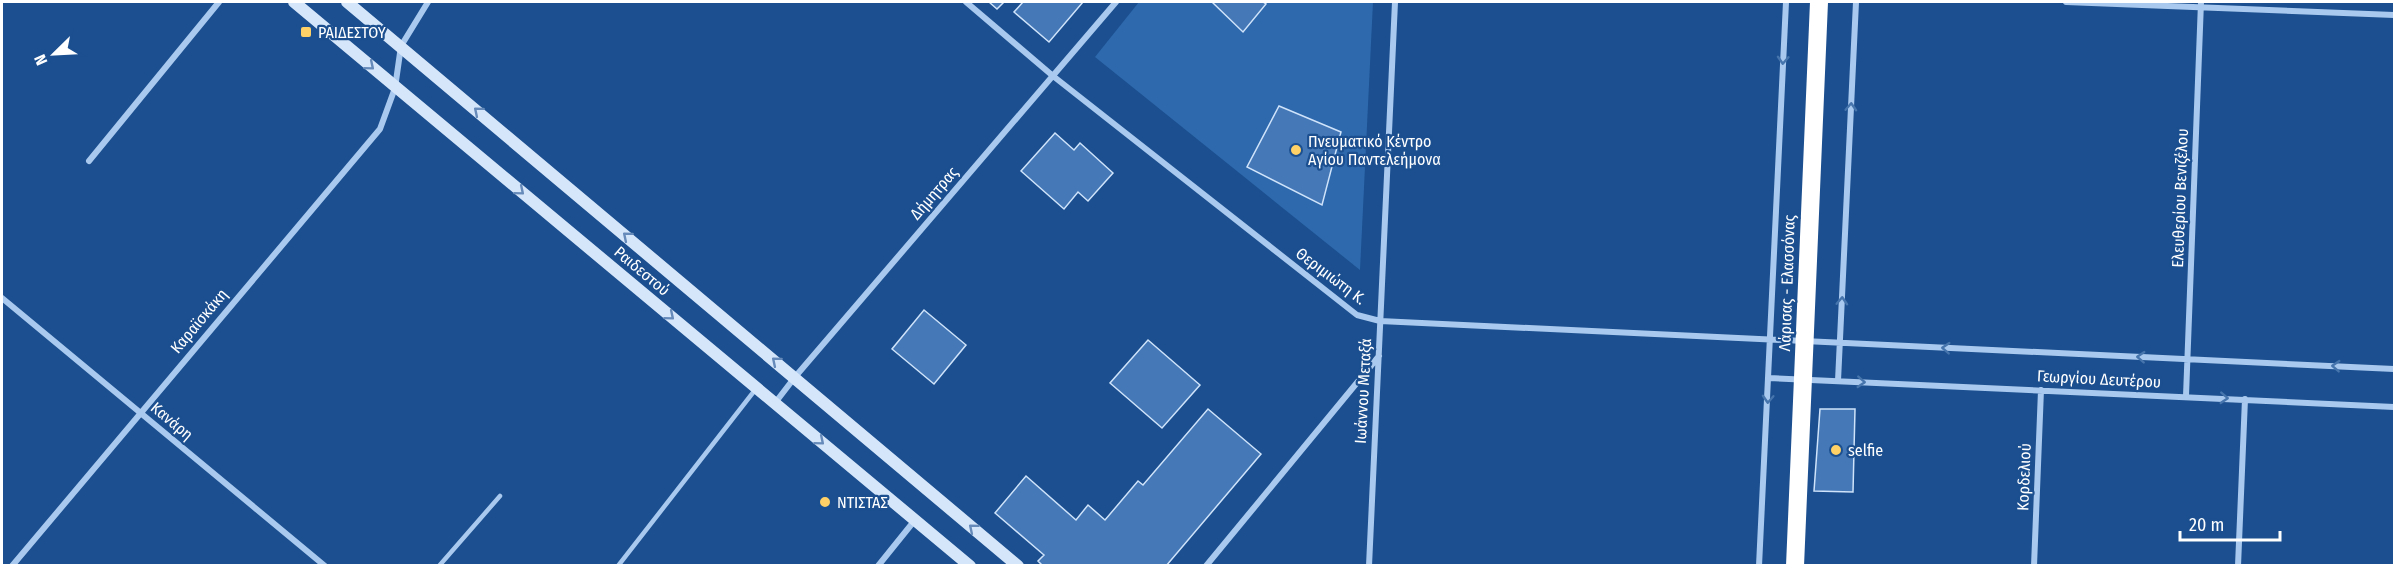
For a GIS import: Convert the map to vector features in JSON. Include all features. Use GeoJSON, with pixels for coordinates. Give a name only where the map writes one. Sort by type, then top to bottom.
{"type":"FeatureCollection","features":[{"type":"Feature","properties":{"kind":"highway","name":"Λάρισας - Ελασσόνας"},"geometry":{"type":"LineString","coordinates":[[1795,566],[1819,2]]}},
{"type":"Feature","properties":{"kind":"street"},"geometry":{"type":"LineString","coordinates":[[89,161],[219,2]]}},
{"type":"Feature","properties":{"kind":"street","name":"Ραιδεστού"},"geometry":{"type":"LineString","coordinates":[[294,2],[970,566]]}},
{"type":"Feature","properties":{"kind":"street","name":"Ραιδεστού"},"geometry":{"type":"LineString","coordinates":[[347,2],[1018,566]]}},
{"type":"Feature","properties":{"kind":"street"},"geometry":{"type":"LineString","coordinates":[[401,46],[428,2]]}},
{"type":"Feature","properties":{"kind":"street","name":"Θεριμιώτη Κ."},"geometry":{"type":"LineString","coordinates":[[966,2],[1053,76],[1357,315],[1380,321],[1804,341]]}},
{"type":"Feature","properties":{"kind":"street","name":"Δήμητρας"},"geometry":{"type":"LineString","coordinates":[[775,403],[1116,2]]}},
{"type":"Feature","properties":{"kind":"street","name":"Ιωάννου Μεταξά"},"geometry":{"type":"LineString","coordinates":[[1369,566],[1395,2]]}},
{"type":"Feature","properties":{"kind":"street"},"geometry":{"type":"LineString","coordinates":[[1759,566],[1785,2]]}},
{"type":"Feature","properties":{"kind":"street"},"geometry":{"type":"LineString","coordinates":[[1838,381],[1856,2]]}},
{"type":"Feature","properties":{"kind":"street"},"geometry":{"type":"LineString","coordinates":[[2066,2],[2201,4],[2394,15]]}},
{"type":"Feature","properties":{"kind":"street","name":"Ελευθερίου Βενιζέλου"},"geometry":{"type":"LineString","coordinates":[[2186,396],[2201,4]]}},
{"type":"Feature","properties":{"kind":"street","name":"Καραϊσκάκη"},"geometry":{"type":"LineString","coordinates":[[12,566],[380,129],[395,88],[401,46]]}},
{"type":"Feature","properties":{"kind":"street","name":"Κανάρη"},"geometry":{"type":"LineString","coordinates":[[2,298],[325,566]]}},
{"type":"Feature","properties":{"kind":"street","name":"Γεωργίου Δευτέρου"},"geometry":{"type":"LineString","coordinates":[[1804,341],[2394,369]]}},
{"type":"Feature","properties":{"kind":"street"},"geometry":{"type":"LineString","coordinates":[[1206,566],[1379,356]]}},
{"type":"Feature","properties":{"kind":"street","name":"Γεωργίου Δευτέρου"},"geometry":{"type":"LineString","coordinates":[[1769,378],[2394,407]]}},
{"type":"Feature","properties":{"kind":"street","name":"Κορδελιού"},"geometry":{"type":"LineString","coordinates":[[2034,566],[2041,390]]}},
{"type":"Feature","properties":{"kind":"street"},"geometry":{"type":"LineString","coordinates":[[2238,566],[2245,399]]}},
{"type":"Feature","properties":{"kind":"street"},"geometry":{"type":"LineString","coordinates":[[878,566],[915,520]]}},
{"type":"Feature","properties":{"kind":"lane"},"geometry":{"type":"LineString","coordinates":[[618,566],[757,388]]}},
{"type":"Feature","properties":{"kind":"lane"},"geometry":{"type":"LineString","coordinates":[[439,566],[500,496]]}},
{"type":"Feature","properties":{"kind":"shaded area"},"geometry":{"type":"Polygon","coordinates":[[[1139,2],[1373,2],[1360,270],[1095,57],[1139,2]]]}},
{"type":"Feature","properties":{"kind":"building"},"geometry":{"type":"Polygon","coordinates":[[[989,2],[1004,2],[997,9],[989,2]]]}},
{"type":"Feature","properties":{"kind":"building"},"geometry":{"type":"Polygon","coordinates":[[[1023,2],[1083,2],[1049,42],[1014,12],[1023,2]]]}},
{"type":"Feature","properties":{"kind":"building"},"geometry":{"type":"Polygon","coordinates":[[[1212,2],[1263,2],[1266,4],[1243,32],[1212,2]]]}},
{"type":"Feature","properties":{"kind":"building","name":"Πνευματικό Κέντρο Αγίου Παντελεήμονα"},"geometry":{"type":"Polygon","coordinates":[[[1279,106],[1341,132],[1322,205],[1247,167],[1279,106]]]}},
{"type":"Feature","properties":{"kind":"building"},"geometry":{"type":"Polygon","coordinates":[[[1055,133],[1074,150],[1080,143],[1113,173],[1088,201],[1078,192],[1064,209],[1021,171],[1055,133]]]}},
{"type":"Feature","properties":{"kind":"building"},"geometry":{"type":"Polygon","coordinates":[[[924,310],[966,345],[934,384],[892,349],[924,310]]]}},
{"type":"Feature","properties":{"kind":"building"},"geometry":{"type":"Polygon","coordinates":[[[1148,340],[1200,385],[1162,428],[1110,383],[1148,340]]]}},
{"type":"Feature","properties":{"kind":"building"},"geometry":{"type":"Polygon","coordinates":[[[1208,409],[1261,454],[1166,566],[1043,566],[1038,561],[1044,555],[995,513],[1026,476],[1076,520],[1088,505],[1105,520],[1138,481],[1143,485],[1208,409]]]}},
{"type":"Feature","properties":{"kind":"building","name":"selfie"},"geometry":{"type":"Polygon","coordinates":[[[1820,409],[1855,409],[1853,492],[1814,491],[1820,409]]]}},
{"type":"Feature","properties":{"kind":"place","name":"ΡΑΙΔΕΣΤΟΥ"},"geometry":{"type":"Point","coordinates":[306,32]}},
{"type":"Feature","properties":{"kind":"place","name":"Πνευματικό Κέντρο Αγίου Παντελεήμονα"},"geometry":{"type":"Point","coordinates":[1296,150]}},
{"type":"Feature","properties":{"kind":"place","name":"selfie"},"geometry":{"type":"Point","coordinates":[1836,450]}},
{"type":"Feature","properties":{"kind":"place","name":"ΝΤΙΣΤΑΣ"},"geometry":{"type":"Point","coordinates":[825,502]}}]}
